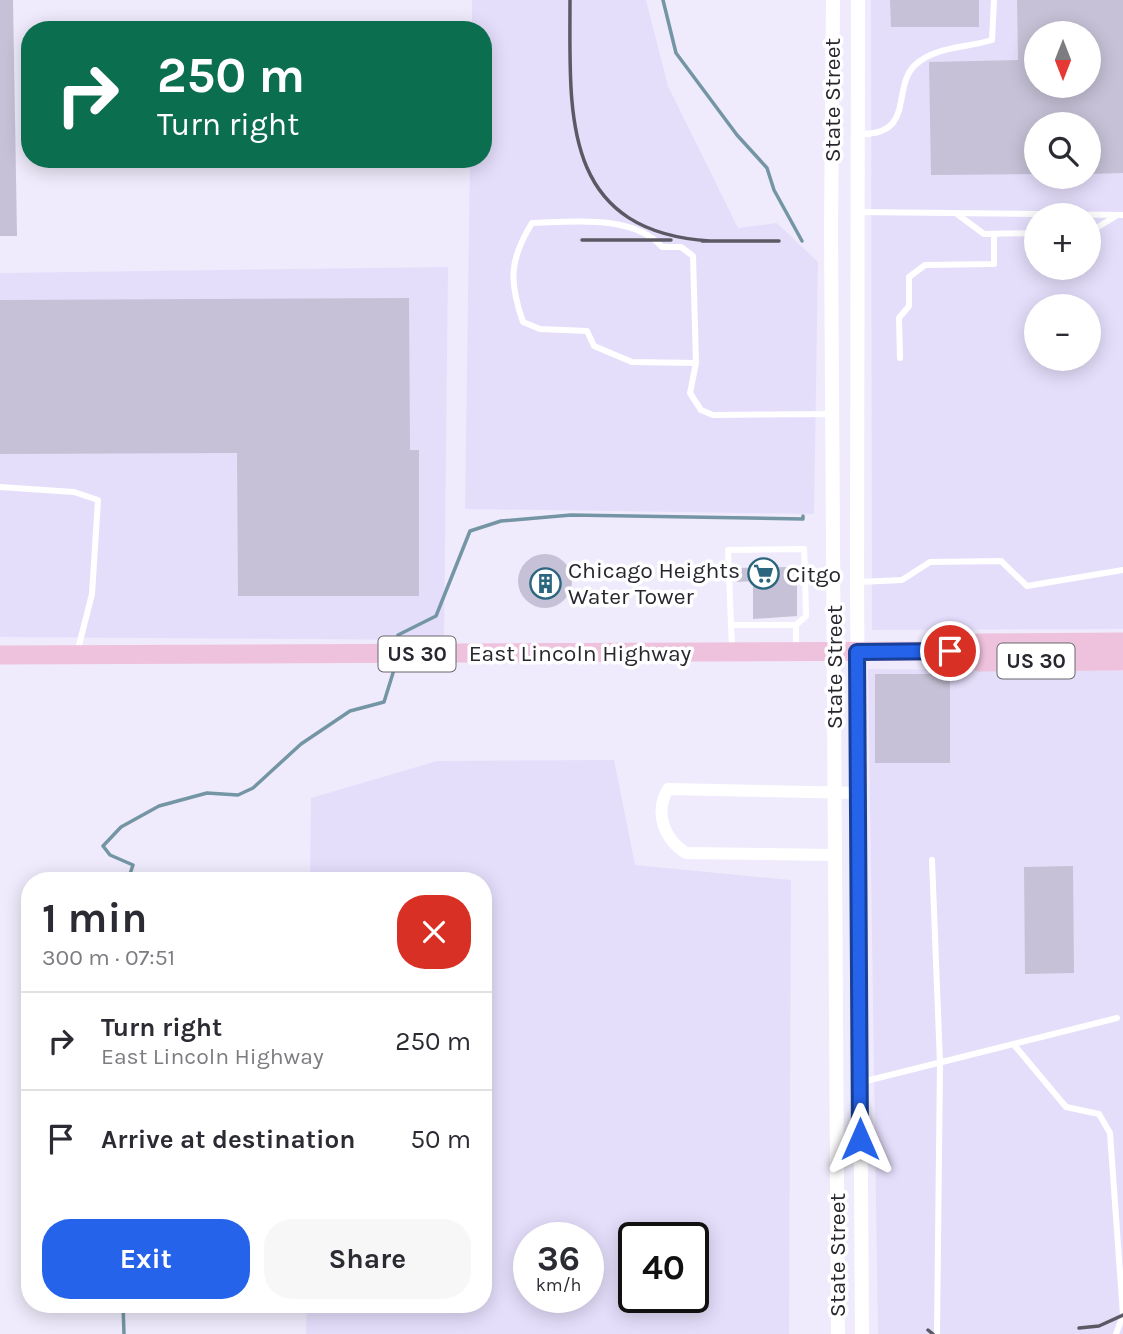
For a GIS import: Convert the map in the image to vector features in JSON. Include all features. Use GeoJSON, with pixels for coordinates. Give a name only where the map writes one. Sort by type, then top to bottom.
{"type":"FeatureCollection","features":[{"type":"Feature","properties":{"kind":"main road","name":"East Lincoln Highway"},"geometry":{"type":"LineString","coordinates":[[0,655],[950,651],[978,643],[1123,642]]}},
{"type":"Feature","properties":{"kind":"main road","name":"East Lincoln Highway"},"geometry":{"type":"LineString","coordinates":[[950,651],[980,662],[1123,661]]}},
{"type":"Feature","properties":{"kind":"street","name":"State Street"},"geometry":{"type":"LineString","coordinates":[[833,0],[838,1334]]}},
{"type":"Feature","properties":{"kind":"street","name":"State Street"},"geometry":{"type":"LineString","coordinates":[[858,0],[857,652],[862,1334]]}},
{"type":"Feature","properties":{"kind":"street"},"geometry":{"type":"LineString","coordinates":[[835,855],[686,853],[671,844],[663,830],[663,797],[668,789],[858,793]]}},
{"type":"Feature","properties":{"kind":"lane"},"geometry":{"type":"LineString","coordinates":[[858,134],[881,133],[892,124],[902,105],[908,75],[913,67],[929,55],[992,40],[994,0]]}},
{"type":"Feature","properties":{"kind":"lane"},"geometry":{"type":"LineString","coordinates":[[858,211],[1120,215]]}},
{"type":"Feature","properties":{"kind":"lane"},"geometry":{"type":"LineString","coordinates":[[956,213],[984,234],[1024,233]]}},
{"type":"Feature","properties":{"kind":"lane"},"geometry":{"type":"LineString","coordinates":[[1101,226],[1120,215]]}},
{"type":"Feature","properties":{"kind":"lane"},"geometry":{"type":"LineString","coordinates":[[696,363],[632,362],[594,346],[587,331],[540,329],[523,323],[513,293],[513,263],[518,245],[532,223],[571,222],[629,228],[646,233],[662,247],[681,247],[693,256],[696,363],[690,393],[701,410],[713,415],[833,414]]}},
{"type":"Feature","properties":{"kind":"lane"},"geometry":{"type":"LineString","coordinates":[[900,358],[899,318],[909,306],[909,276],[925,264],[994,264],[994,234]]}},
{"type":"Feature","properties":{"kind":"lane"},"geometry":{"type":"LineString","coordinates":[[0,487],[74,492],[98,500],[92,594],[77,655]]}},
{"type":"Feature","properties":{"kind":"lane"},"geometry":{"type":"LineString","coordinates":[[731,625],[796,625],[806,616],[804,549],[728,550],[732,652]]}},
{"type":"Feature","properties":{"kind":"lane"},"geometry":{"type":"LineString","coordinates":[[857,582],[902,580],[930,562],[1000,561],[1027,586],[1123,570]]}},
{"type":"Feature","properties":{"kind":"lane"},"geometry":{"type":"LineString","coordinates":[[805,572],[834,571]]}},
{"type":"Feature","properties":{"kind":"lane"},"geometry":{"type":"LineString","coordinates":[[796,625],[797,652]]}},
{"type":"Feature","properties":{"kind":"lane"},"geometry":{"type":"LineString","coordinates":[[932,860],[940,1063],[937,1334]]}},
{"type":"Feature","properties":{"kind":"lane"},"geometry":{"type":"LineString","coordinates":[[860,1083],[1015,1046],[1117,1018]]}},
{"type":"Feature","properties":{"kind":"lane"},"geometry":{"type":"LineString","coordinates":[[1015,1046],[1066,1107],[1099,1114],[1110,1133],[1123,1315],[1116,1334]]}},
{"type":"Feature","properties":{"kind":"shaded area"},"geometry":{"type":"Polygon","coordinates":[[[472,0],[646,0],[668,86],[738,228],[777,223],[818,262],[814,514],[465,509],[470,168],[492,168],[492,21],[472,21],[472,0]]]}},
{"type":"Feature","properties":{"kind":"shaded area"},"geometry":{"type":"Polygon","coordinates":[[[871,0],[1123,0],[1123,629],[872,630],[871,0]]]}},
{"type":"Feature","properties":{"kind":"shaded area"},"geometry":{"type":"Polygon","coordinates":[[[448,267],[444,640],[0,637],[0,273],[448,267]]]}},
{"type":"Feature","properties":{"kind":"shaded area"},"geometry":{"type":"Polygon","coordinates":[[[868,669],[1123,671],[1123,1334],[878,1334],[868,669]]]}},
{"type":"Feature","properties":{"kind":"shaded area"},"geometry":{"type":"Polygon","coordinates":[[[614,760],[635,865],[791,880],[789,1334],[306,1334],[307,1313],[492,1313],[492,872],[310,872],[311,798],[437,761],[614,760]]]}},
{"type":"Feature","properties":{"kind":"building"},"geometry":{"type":"Polygon","coordinates":[[[0,0],[13,0],[17,236],[0,236],[0,0]]]}},
{"type":"Feature","properties":{"kind":"building"},"geometry":{"type":"Polygon","coordinates":[[[890,0],[979,0],[979,27],[891,27],[890,0]]]}},
{"type":"Feature","properties":{"kind":"building"},"geometry":{"type":"Polygon","coordinates":[[[1017,0],[1123,0],[1123,173],[1101,174],[1101,112],[1024,112],[1024,174],[931,175],[929,62],[1018,60],[1017,0]]]}},
{"type":"Feature","properties":{"kind":"building"},"geometry":{"type":"Polygon","coordinates":[[[409,298],[410,450],[419,450],[419,596],[238,596],[237,453],[0,454],[0,300],[409,298]]]}},
{"type":"Feature","properties":{"kind":"building","name":"Chicago Heights Water Tower"},"geometry":{"type":"Polygon","coordinates":[[[545,554],[564,562],[572,581],[564,600],[545,608],[526,600],[518,581],[526,562],[545,554]]]}},
{"type":"Feature","properties":{"kind":"building","name":"Citgo"},"geometry":{"type":"Polygon","coordinates":[[[790,567],[790,585],[797,585],[797,616],[753,619],[753,581],[737,582],[737,568],[790,567]]]}},
{"type":"Feature","properties":{"kind":"building"},"geometry":{"type":"Polygon","coordinates":[[[875,674],[950,674],[950,763],[875,763],[875,674]]]}},
{"type":"Feature","properties":{"kind":"building"},"geometry":{"type":"Polygon","coordinates":[[[1073,866],[1074,973],[1025,974],[1024,867],[1073,866]]]}},
{"type":"Feature","properties":{"kind":"waterway"},"geometry":{"type":"LineString","coordinates":[[663,0],[676,53],[737,135],[767,168],[774,190],[802,241]]}},
{"type":"Feature","properties":{"kind":"waterway"},"geometry":{"type":"LineString","coordinates":[[398,635],[436,616],[470,531],[501,521],[571,515],[803,519],[803,516]]}},
{"type":"Feature","properties":{"kind":"waterway"},"geometry":{"type":"LineString","coordinates":[[131,872],[133,865],[110,855],[103,846],[121,827],[159,806],[207,793],[238,795],[253,788],[301,744],[350,711],[384,702],[393,673]]}},
{"type":"Feature","properties":{"kind":"waterway"},"geometry":{"type":"LineString","coordinates":[[123,1313],[124,1334]]}},
{"type":"Feature","properties":{"kind":"railway"},"geometry":{"type":"LineString","coordinates":[[570,0],[571,84],[575,124],[584,160],[600,190],[625,215],[661,232],[710,241]]}},
{"type":"Feature","properties":{"kind":"railway"},"geometry":{"type":"LineString","coordinates":[[582,240],[671,240]]}},
{"type":"Feature","properties":{"kind":"railway"},"geometry":{"type":"LineString","coordinates":[[702,241],[779,241]]}},
{"type":"Feature","properties":{"kind":"railway"},"geometry":{"type":"LineString","coordinates":[[1079,1328],[1099,1326],[1123,1315]]}},
{"type":"Feature","properties":{"kind":"railway"},"geometry":{"type":"LineString","coordinates":[[928,1330],[933,1334]]}},
{"type":"Feature","properties":{"kind":"place","name":"Citgo"},"geometry":{"type":"Point","coordinates":[763,574]}},
{"type":"Feature","properties":{"kind":"place","name":"Chicago Heights Water Tower"},"geometry":{"type":"Point","coordinates":[545,583]}},
{"type":"Feature","properties":{"kind":"route"},"geometry":{"type":"LineString","coordinates":[[860,1139],[857,652],[950,651]]}}]}
